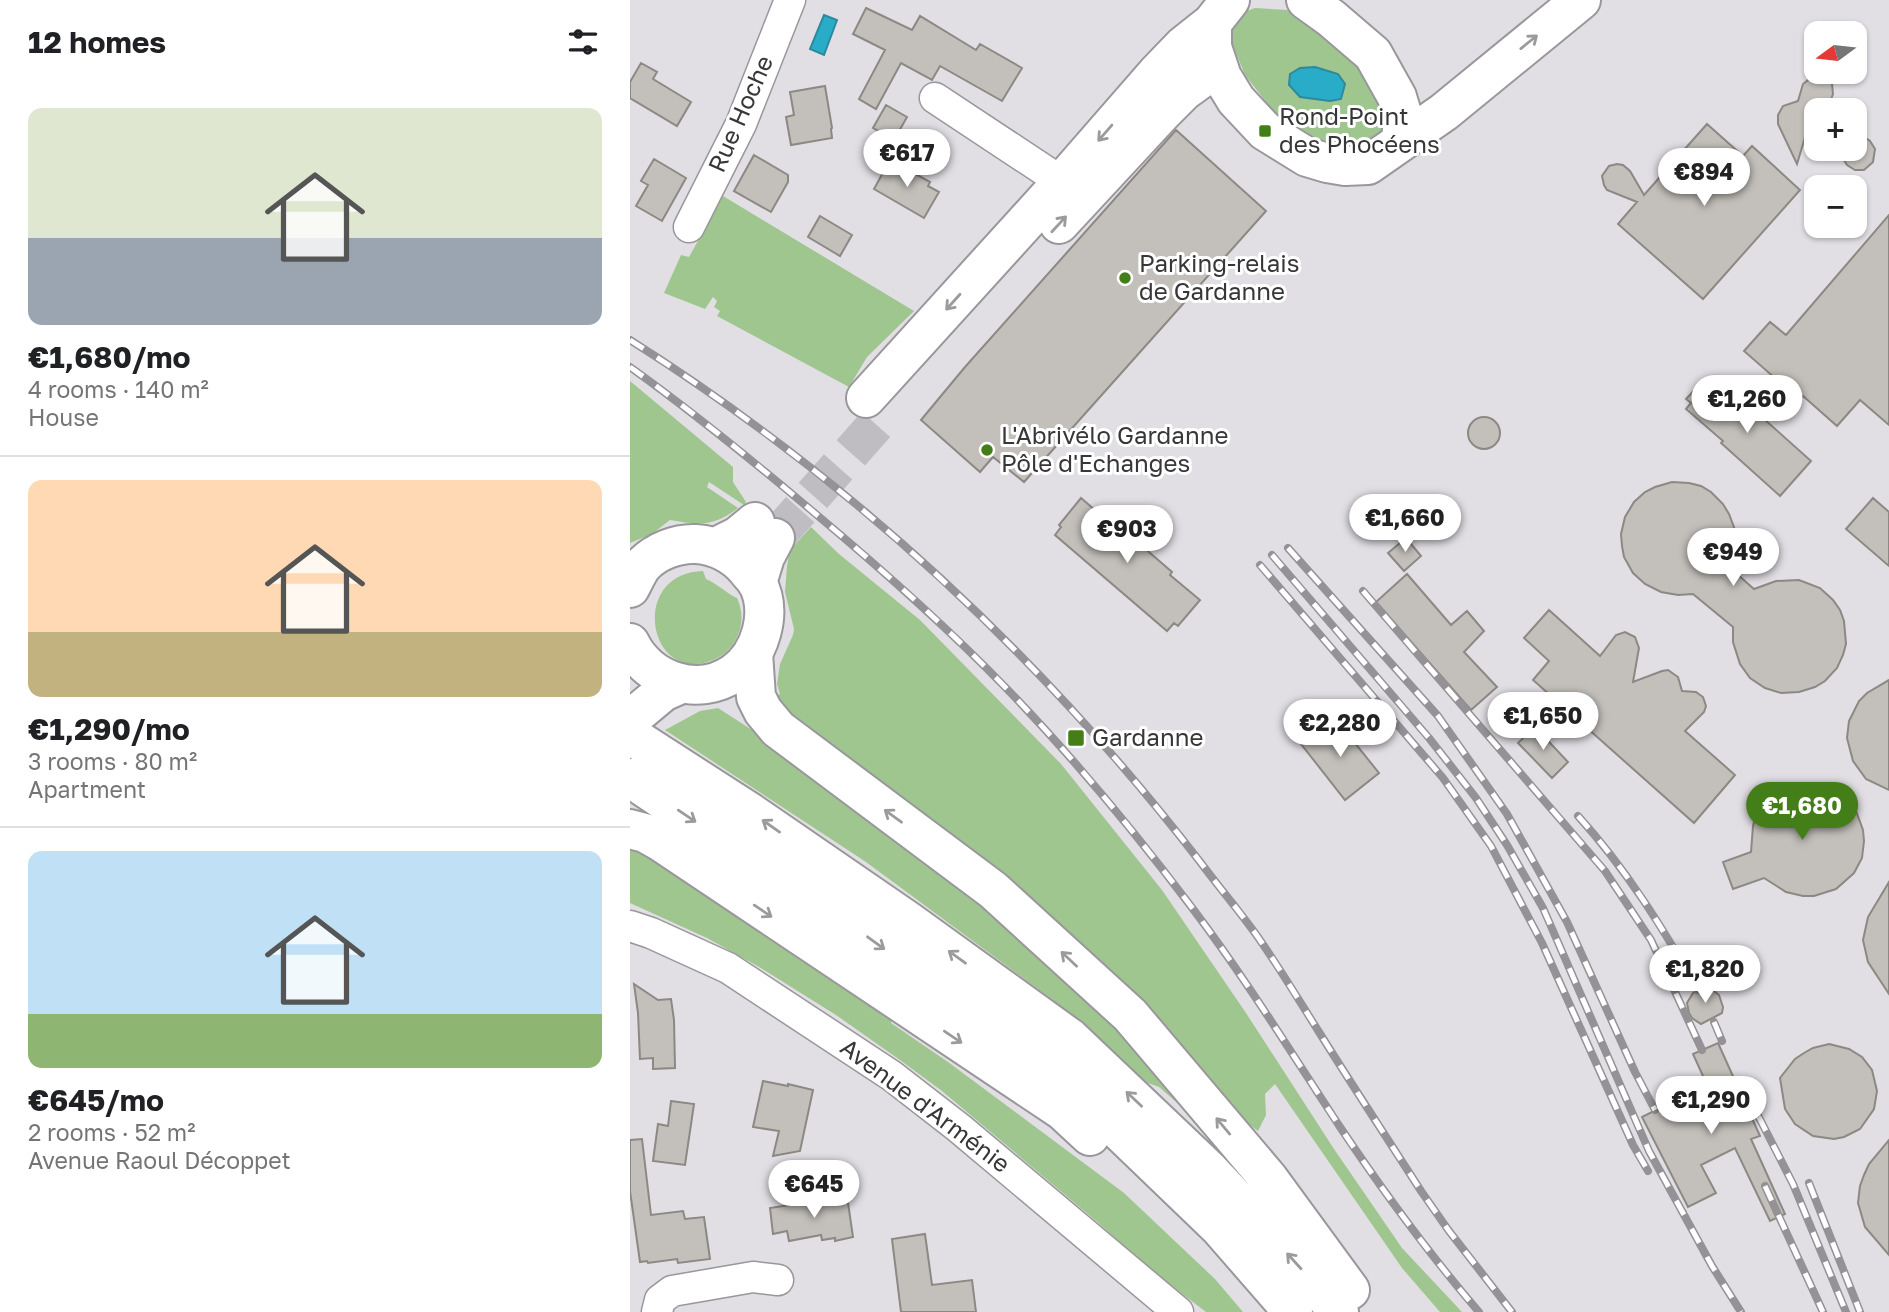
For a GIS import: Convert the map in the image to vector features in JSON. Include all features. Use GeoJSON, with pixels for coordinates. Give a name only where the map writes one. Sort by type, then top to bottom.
{"type":"FeatureCollection","features":[{"type":"Feature","properties":{"kind":"main road"},"geometry":{"type":"LineString","coordinates":[[1397,97],[1419,96],[1426,92],[1541,0]]}},
{"type":"Feature","properties":{"kind":"main road"},"geometry":{"type":"LineString","coordinates":[[1221,12],[1212,47],[1222,77],[1236,100],[1265,131],[1307,158],[1326,163],[1367,165],[1444,112],[1581,0]]}},
{"type":"Feature","properties":{"kind":"main road"},"geometry":{"type":"LineString","coordinates":[[1321,6],[1373,54],[1397,97],[1403,117],[1401,142]]}},
{"type":"Feature","properties":{"kind":"main road"},"geometry":{"type":"LineString","coordinates":[[1221,12],[1183,46],[1062,182],[876,405],[957,334],[1170,104],[1202,78],[1211,75],[1222,77]]}},
{"type":"Feature","properties":{"kind":"main road"},"geometry":{"type":"LineString","coordinates":[[716,547],[738,536],[765,530],[765,557],[757,583]]}},
{"type":"Feature","properties":{"kind":"main road"},"geometry":{"type":"LineString","coordinates":[[630,646],[644,664],[661,677],[681,684],[708,684],[734,673],[753,653],[762,631],[764,607],[757,583],[740,561],[716,547],[696,544],[676,546],[658,554],[634,575]]}},
{"type":"Feature","properties":{"kind":"main road"},"geometry":{"type":"LineString","coordinates":[[753,653],[756,696],[763,712],[778,729],[993,890],[1130,1015],[1268,1178],[1366,1312]]}},
{"type":"Feature","properties":{"kind":"main road"},"geometry":{"type":"LineString","coordinates":[[637,743],[663,692],[681,684]]}},
{"type":"Feature","properties":{"kind":"main road"},"geometry":{"type":"LineString","coordinates":[[637,743],[858,930],[1062,1076],[1219,1227],[1293,1312]]}},
{"type":"Feature","properties":{"kind":"main road"},"geometry":{"type":"LineString","coordinates":[[637,743],[751,813],[908,921],[1070,1038],[1208,1169],[1339,1312]]}},
{"type":"Feature","properties":{"kind":"main road"},"geometry":{"type":"LineString","coordinates":[[630,829],[645,833],[661,842],[1063,1111],[1208,1249],[1267,1312]]}},
{"type":"Feature","properties":{"kind":"street","name":"Rue Hoche"},"geometry":{"type":"LineString","coordinates":[[689,227],[741,124],[790,0]]}},
{"type":"Feature","properties":{"kind":"street"},"geometry":{"type":"LineString","coordinates":[[935,98],[1062,182]]}},
{"type":"Feature","properties":{"kind":"street","name":"Avenue d'Arménie"},"geometry":{"type":"LineString","coordinates":[[637,926],[727,968],[892,1076],[960,1128],[1178,1312]]}},
{"type":"Feature","properties":{"kind":"street"},"geometry":{"type":"LineString","coordinates":[[657,1312],[660,1300],[672,1291],[753,1277],[778,1280]]}},
{"type":"Feature","properties":{"kind":"green space"},"geometry":{"type":"Polygon","coordinates":[[[1255,8],[1288,10],[1328,36],[1365,74],[1383,111],[1387,131],[1367,151],[1313,142],[1274,112],[1245,75],[1232,43],[1232,25],[1239,14],[1255,8]]]}},
{"type":"Feature","properties":{"kind":"green space"},"geometry":{"type":"Polygon","coordinates":[[[723,196],[914,311],[867,357],[849,387],[717,316],[720,311],[714,307],[717,301],[713,297],[705,309],[664,293],[681,255],[689,257],[723,196]]]}},
{"type":"Feature","properties":{"kind":"green space"},"geometry":{"type":"Polygon","coordinates":[[[630,381],[733,467],[733,482],[746,502],[744,505],[709,482],[707,487],[738,508],[721,519],[706,523],[670,520],[652,534],[630,543],[630,381]]]}},
{"type":"Feature","properties":{"kind":"green space"},"geometry":{"type":"Polygon","coordinates":[[[811,527],[839,554],[920,620],[1061,764],[1162,890],[1402,1248],[1462,1312],[1440,1312],[1402,1268],[1275,1084],[1265,1094],[1266,1115],[1258,1131],[1236,1115],[767,701],[780,694],[777,684],[780,664],[794,629],[785,592],[790,550],[811,527]]]}},
{"type":"Feature","properties":{"kind":"green space"},"geometry":{"type":"Polygon","coordinates":[[[703,571],[706,579],[737,598],[741,609],[741,627],[733,644],[722,655],[707,662],[687,663],[671,656],[660,642],[655,624],[656,605],[664,589],[680,576],[703,571]]]}},
{"type":"Feature","properties":{"kind":"green space"},"geometry":{"type":"Polygon","coordinates":[[[718,708],[769,741],[1014,925],[1112,1016],[1220,1140],[1159,1087],[1148,1083],[1052,1002],[1053,1000],[866,862],[665,730],[700,711],[718,708]]]}},
{"type":"Feature","properties":{"kind":"green space"},"geometry":{"type":"Polygon","coordinates":[[[630,840],[893,1019],[891,1023],[1124,1193],[1215,1279],[1243,1312],[1206,1312],[1150,1269],[942,1091],[836,1015],[707,938],[630,903],[630,840]]]}},
{"type":"Feature","properties":{"kind":"water"},"geometry":{"type":"Polygon","coordinates":[[[824,15],[837,20],[824,55],[810,49],[824,15]]]}},
{"type":"Feature","properties":{"kind":"water"},"geometry":{"type":"Polygon","coordinates":[[[1315,67],[1338,74],[1345,84],[1341,99],[1330,101],[1300,97],[1289,85],[1290,74],[1300,68],[1315,67]]]}},
{"type":"Feature","properties":{"kind":"building"},"geometry":{"type":"Polygon","coordinates":[[[866,8],[912,30],[920,16],[976,50],[980,44],[1022,68],[1002,101],[940,66],[932,80],[901,63],[876,109],[859,99],[885,50],[853,34],[866,8]]]}},
{"type":"Feature","properties":{"kind":"building"},"geometry":{"type":"Polygon","coordinates":[[[641,63],[657,72],[653,79],[691,102],[677,126],[630,98],[630,82],[641,63]]]}},
{"type":"Feature","properties":{"kind":"building"},"geometry":{"type":"Polygon","coordinates":[[[1803,84],[1832,84],[1833,94],[1832,98],[1804,98],[1804,141],[1797,164],[1778,124],[1778,115],[1783,106],[1798,101],[1803,84]]]}},
{"type":"Feature","properties":{"kind":"building"},"geometry":{"type":"Polygon","coordinates":[[[825,86],[832,138],[791,145],[786,117],[794,115],[790,92],[825,86]]]}},
{"type":"Feature","properties":{"kind":"building"},"geometry":{"type":"Polygon","coordinates":[[[886,105],[907,117],[894,140],[873,128],[886,105]]]}},
{"type":"Feature","properties":{"kind":"building"},"geometry":{"type":"Polygon","coordinates":[[[1707,124],[1743,156],[1752,146],[1800,190],[1703,299],[1618,224],[1637,202],[1607,190],[1602,176],[1609,166],[1623,165],[1630,171],[1644,195],[1707,124]]]}},
{"type":"Feature","properties":{"kind":"building","name":"Parking-relais de Gardanne"},"geometry":{"type":"Polygon","coordinates":[[[1176,130],[1266,211],[1024,482],[993,457],[980,472],[921,420],[1176,130]]]}},
{"type":"Feature","properties":{"kind":"building"},"geometry":{"type":"Polygon","coordinates":[[[1867,139],[1870,141],[1875,149],[1873,162],[1864,170],[1855,170],[1844,161],[1867,161],[1867,139]]]}},
{"type":"Feature","properties":{"kind":"building"},"geometry":{"type":"Polygon","coordinates":[[[754,155],[788,175],[788,182],[771,212],[734,191],[754,155]]]}},
{"type":"Feature","properties":{"kind":"building"},"geometry":{"type":"Polygon","coordinates":[[[654,159],[686,178],[662,221],[636,206],[648,185],[641,181],[654,159]]]}},
{"type":"Feature","properties":{"kind":"building"},"geometry":{"type":"Polygon","coordinates":[[[890,160],[930,182],[928,186],[939,192],[924,218],[874,189],[890,160]]]}},
{"type":"Feature","properties":{"kind":"building"},"geometry":{"type":"Polygon","coordinates":[[[1889,215],[1889,425],[1860,400],[1837,426],[1803,396],[1800,400],[1744,351],[1770,322],[1786,335],[1889,215]]]}},
{"type":"Feature","properties":{"kind":"building"},"geometry":{"type":"Polygon","coordinates":[[[820,216],[852,235],[840,256],[808,237],[820,216]]]}},
{"type":"Feature","properties":{"kind":"building"},"geometry":{"type":"Polygon","coordinates":[[[1716,376],[1811,461],[1780,496],[1686,409],[1691,403],[1686,399],[1702,382],[1706,386],[1716,376]]]}},
{"type":"Feature","properties":{"kind":"building"},"geometry":{"type":"Polygon","coordinates":[[[1484,417],[1496,421],[1500,433],[1496,445],[1484,449],[1472,445],[1468,433],[1472,421],[1484,417]]]}},
{"type":"Feature","properties":{"kind":"building"},"geometry":{"type":"Polygon","coordinates":[[[1672,482],[1701,486],[1723,504],[1735,530],[1729,567],[1754,589],[1776,581],[1799,580],[1820,588],[1833,600],[1844,621],[1846,644],[1837,668],[1825,681],[1799,692],[1781,693],[1765,688],[1750,678],[1740,664],[1733,642],[1733,627],[1693,594],[1661,592],[1645,584],[1633,573],[1624,557],[1622,546],[1621,534],[1625,517],[1634,502],[1645,492],[1672,482]]]}},
{"type":"Feature","properties":{"kind":"building"},"geometry":{"type":"Polygon","coordinates":[[[1081,498],[1110,523],[1112,520],[1200,600],[1178,626],[1174,623],[1167,631],[1055,535],[1061,527],[1059,525],[1081,498]]]}},
{"type":"Feature","properties":{"kind":"building"},"geometry":{"type":"Polygon","coordinates":[[[1873,498],[1889,512],[1889,566],[1846,529],[1873,498]]]}},
{"type":"Feature","properties":{"kind":"building"},"geometry":{"type":"Polygon","coordinates":[[[1406,538],[1421,556],[1404,571],[1388,553],[1406,538]]]}},
{"type":"Feature","properties":{"kind":"building"},"geometry":{"type":"Polygon","coordinates":[[[1407,574],[1451,625],[1467,611],[1484,631],[1464,652],[1497,687],[1471,710],[1376,602],[1407,574]]]}},
{"type":"Feature","properties":{"kind":"building"},"geometry":{"type":"Polygon","coordinates":[[[1549,610],[1600,656],[1616,635],[1625,632],[1635,637],[1639,648],[1633,682],[1668,670],[1678,677],[1682,691],[1696,692],[1703,697],[1706,706],[1704,712],[1685,731],[1735,775],[1694,823],[1533,680],[1549,661],[1524,638],[1549,610]]]}},
{"type":"Feature","properties":{"kind":"building"},"geometry":{"type":"Polygon","coordinates":[[[1889,680],[1889,790],[1866,779],[1853,761],[1847,738],[1849,721],[1859,701],[1889,680]]]}},
{"type":"Feature","properties":{"kind":"building"},"geometry":{"type":"Polygon","coordinates":[[[1334,717],[1379,773],[1345,800],[1301,744],[1334,717]]]}},
{"type":"Feature","properties":{"kind":"building"},"geometry":{"type":"Polygon","coordinates":[[[1535,727],[1568,762],[1552,778],[1518,743],[1535,727]]]}},
{"type":"Feature","properties":{"kind":"building"},"geometry":{"type":"Polygon","coordinates":[[[1808,783],[1825,786],[1846,796],[1856,811],[1864,841],[1862,858],[1854,873],[1836,889],[1814,896],[1786,892],[1764,878],[1733,889],[1723,862],[1751,852],[1753,826],[1763,805],[1780,790],[1808,783]]]}},
{"type":"Feature","properties":{"kind":"building"},"geometry":{"type":"Polygon","coordinates":[[[1889,882],[1889,994],[1868,962],[1863,940],[1868,917],[1889,882]]]}},
{"type":"Feature","properties":{"kind":"building"},"geometry":{"type":"Polygon","coordinates":[[[634,984],[658,1000],[671,999],[675,1068],[653,1069],[653,1058],[640,1059],[634,984]]]}},
{"type":"Feature","properties":{"kind":"building"},"geometry":{"type":"Polygon","coordinates":[[[1703,988],[1719,995],[1723,1007],[1722,1013],[1701,1024],[1692,1018],[1687,1003],[1693,993],[1703,988]]]}},
{"type":"Feature","properties":{"kind":"building"},"geometry":{"type":"Polygon","coordinates":[[[1718,1043],[1760,1136],[1751,1139],[1785,1214],[1770,1221],[1735,1148],[1701,1165],[1716,1193],[1688,1207],[1642,1117],[1670,1103],[1676,1114],[1713,1098],[1693,1054],[1718,1043]]]}},
{"type":"Feature","properties":{"kind":"building"},"geometry":{"type":"Polygon","coordinates":[[[1829,1044],[1849,1049],[1862,1057],[1872,1070],[1877,1091],[1874,1109],[1860,1129],[1834,1139],[1813,1136],[1795,1124],[1785,1109],[1780,1078],[1795,1059],[1813,1048],[1829,1044]]]}},
{"type":"Feature","properties":{"kind":"building"},"geometry":{"type":"Polygon","coordinates":[[[763,1081],[813,1090],[800,1151],[773,1156],[779,1131],[753,1127],[763,1081]]]}},
{"type":"Feature","properties":{"kind":"building"},"geometry":{"type":"Polygon","coordinates":[[[671,1101],[694,1104],[685,1165],[653,1161],[658,1124],[668,1126],[671,1101]]]}},
{"type":"Feature","properties":{"kind":"building"},"geometry":{"type":"Polygon","coordinates":[[[642,1139],[651,1215],[683,1211],[685,1219],[704,1217],[710,1259],[678,1263],[677,1259],[640,1262],[630,1191],[630,1140],[642,1139]]]}},
{"type":"Feature","properties":{"kind":"building"},"geometry":{"type":"Polygon","coordinates":[[[1889,1140],[1889,1255],[1865,1227],[1858,1203],[1860,1186],[1869,1164],[1889,1140]]]}},
{"type":"Feature","properties":{"kind":"building"},"geometry":{"type":"Polygon","coordinates":[[[847,1196],[853,1237],[835,1241],[835,1238],[822,1240],[821,1235],[789,1241],[787,1231],[773,1234],[770,1208],[847,1196]]]}},
{"type":"Feature","properties":{"kind":"building"},"geometry":{"type":"Polygon","coordinates":[[[925,1234],[932,1285],[972,1280],[976,1312],[901,1312],[892,1239],[925,1234]]]}},
{"type":"Feature","properties":{"kind":"tunnel"},"geometry":{"type":"LineString","coordinates":[[775,538],[887,412]]}},
{"type":"Feature","properties":{"kind":"railway"},"geometry":{"type":"LineString","coordinates":[[630,340],[790,451],[865,512],[938,576],[1076,714],[1140,787],[1255,933],[1421,1191],[1512,1312]]}},
{"type":"Feature","properties":{"kind":"railway"},"geometry":{"type":"LineString","coordinates":[[630,367],[745,455],[836,531],[935,619],[1031,714],[1126,823],[1213,935],[1373,1175],[1424,1245],[1479,1312]]}},
{"type":"Feature","properties":{"kind":"railway"},"geometry":{"type":"LineString","coordinates":[[1288,548],[1438,716],[1507,814],[1567,922],[1655,1110]]}},
{"type":"Feature","properties":{"kind":"railway"},"geometry":{"type":"LineString","coordinates":[[1272,555],[1429,738],[1476,798],[1507,845],[1543,908],[1649,1151],[1712,1266],[1741,1312]]}},
{"type":"Feature","properties":{"kind":"railway"},"geometry":{"type":"LineString","coordinates":[[1260,565],[1443,778],[1491,846],[1542,943],[1633,1145],[1648,1171]]}},
{"type":"Feature","properties":{"kind":"railway"},"geometry":{"type":"LineString","coordinates":[[1363,591],[1605,871],[1651,940],[1702,1050]]}},
{"type":"Feature","properties":{"kind":"railway"},"geometry":{"type":"LineString","coordinates":[[1578,816],[1643,900],[1698,990]]}},
{"type":"Feature","properties":{"kind":"railway"},"geometry":{"type":"LineString","coordinates":[[1714,1022],[1722,1041]]}},
{"type":"Feature","properties":{"kind":"railway"},"geometry":{"type":"LineString","coordinates":[[1744,1088],[1793,1184],[1846,1312]]}},
{"type":"Feature","properties":{"kind":"railway"},"geometry":{"type":"LineString","coordinates":[[1809,1183],[1860,1312]]}},
{"type":"Feature","properties":{"kind":"railway"},"geometry":{"type":"LineString","coordinates":[[1765,1186],[1823,1312]]}},
{"type":"Feature","properties":{"kind":"place","name":"Rond-Point des Phocéens"},"geometry":{"type":"Point","coordinates":[1265,131]}},
{"type":"Feature","properties":{"kind":"place","name":"Parking-relais de Gardanne"},"geometry":{"type":"Point","coordinates":[1125,278]}},
{"type":"Feature","properties":{"kind":"place","name":"L'Abrivélo Gardanne Pôle d'Echanges"},"geometry":{"type":"Point","coordinates":[987,450]}},
{"type":"Feature","properties":{"kind":"place","name":"Gardanne"},"geometry":{"type":"Point","coordinates":[1076,738]}}]}
